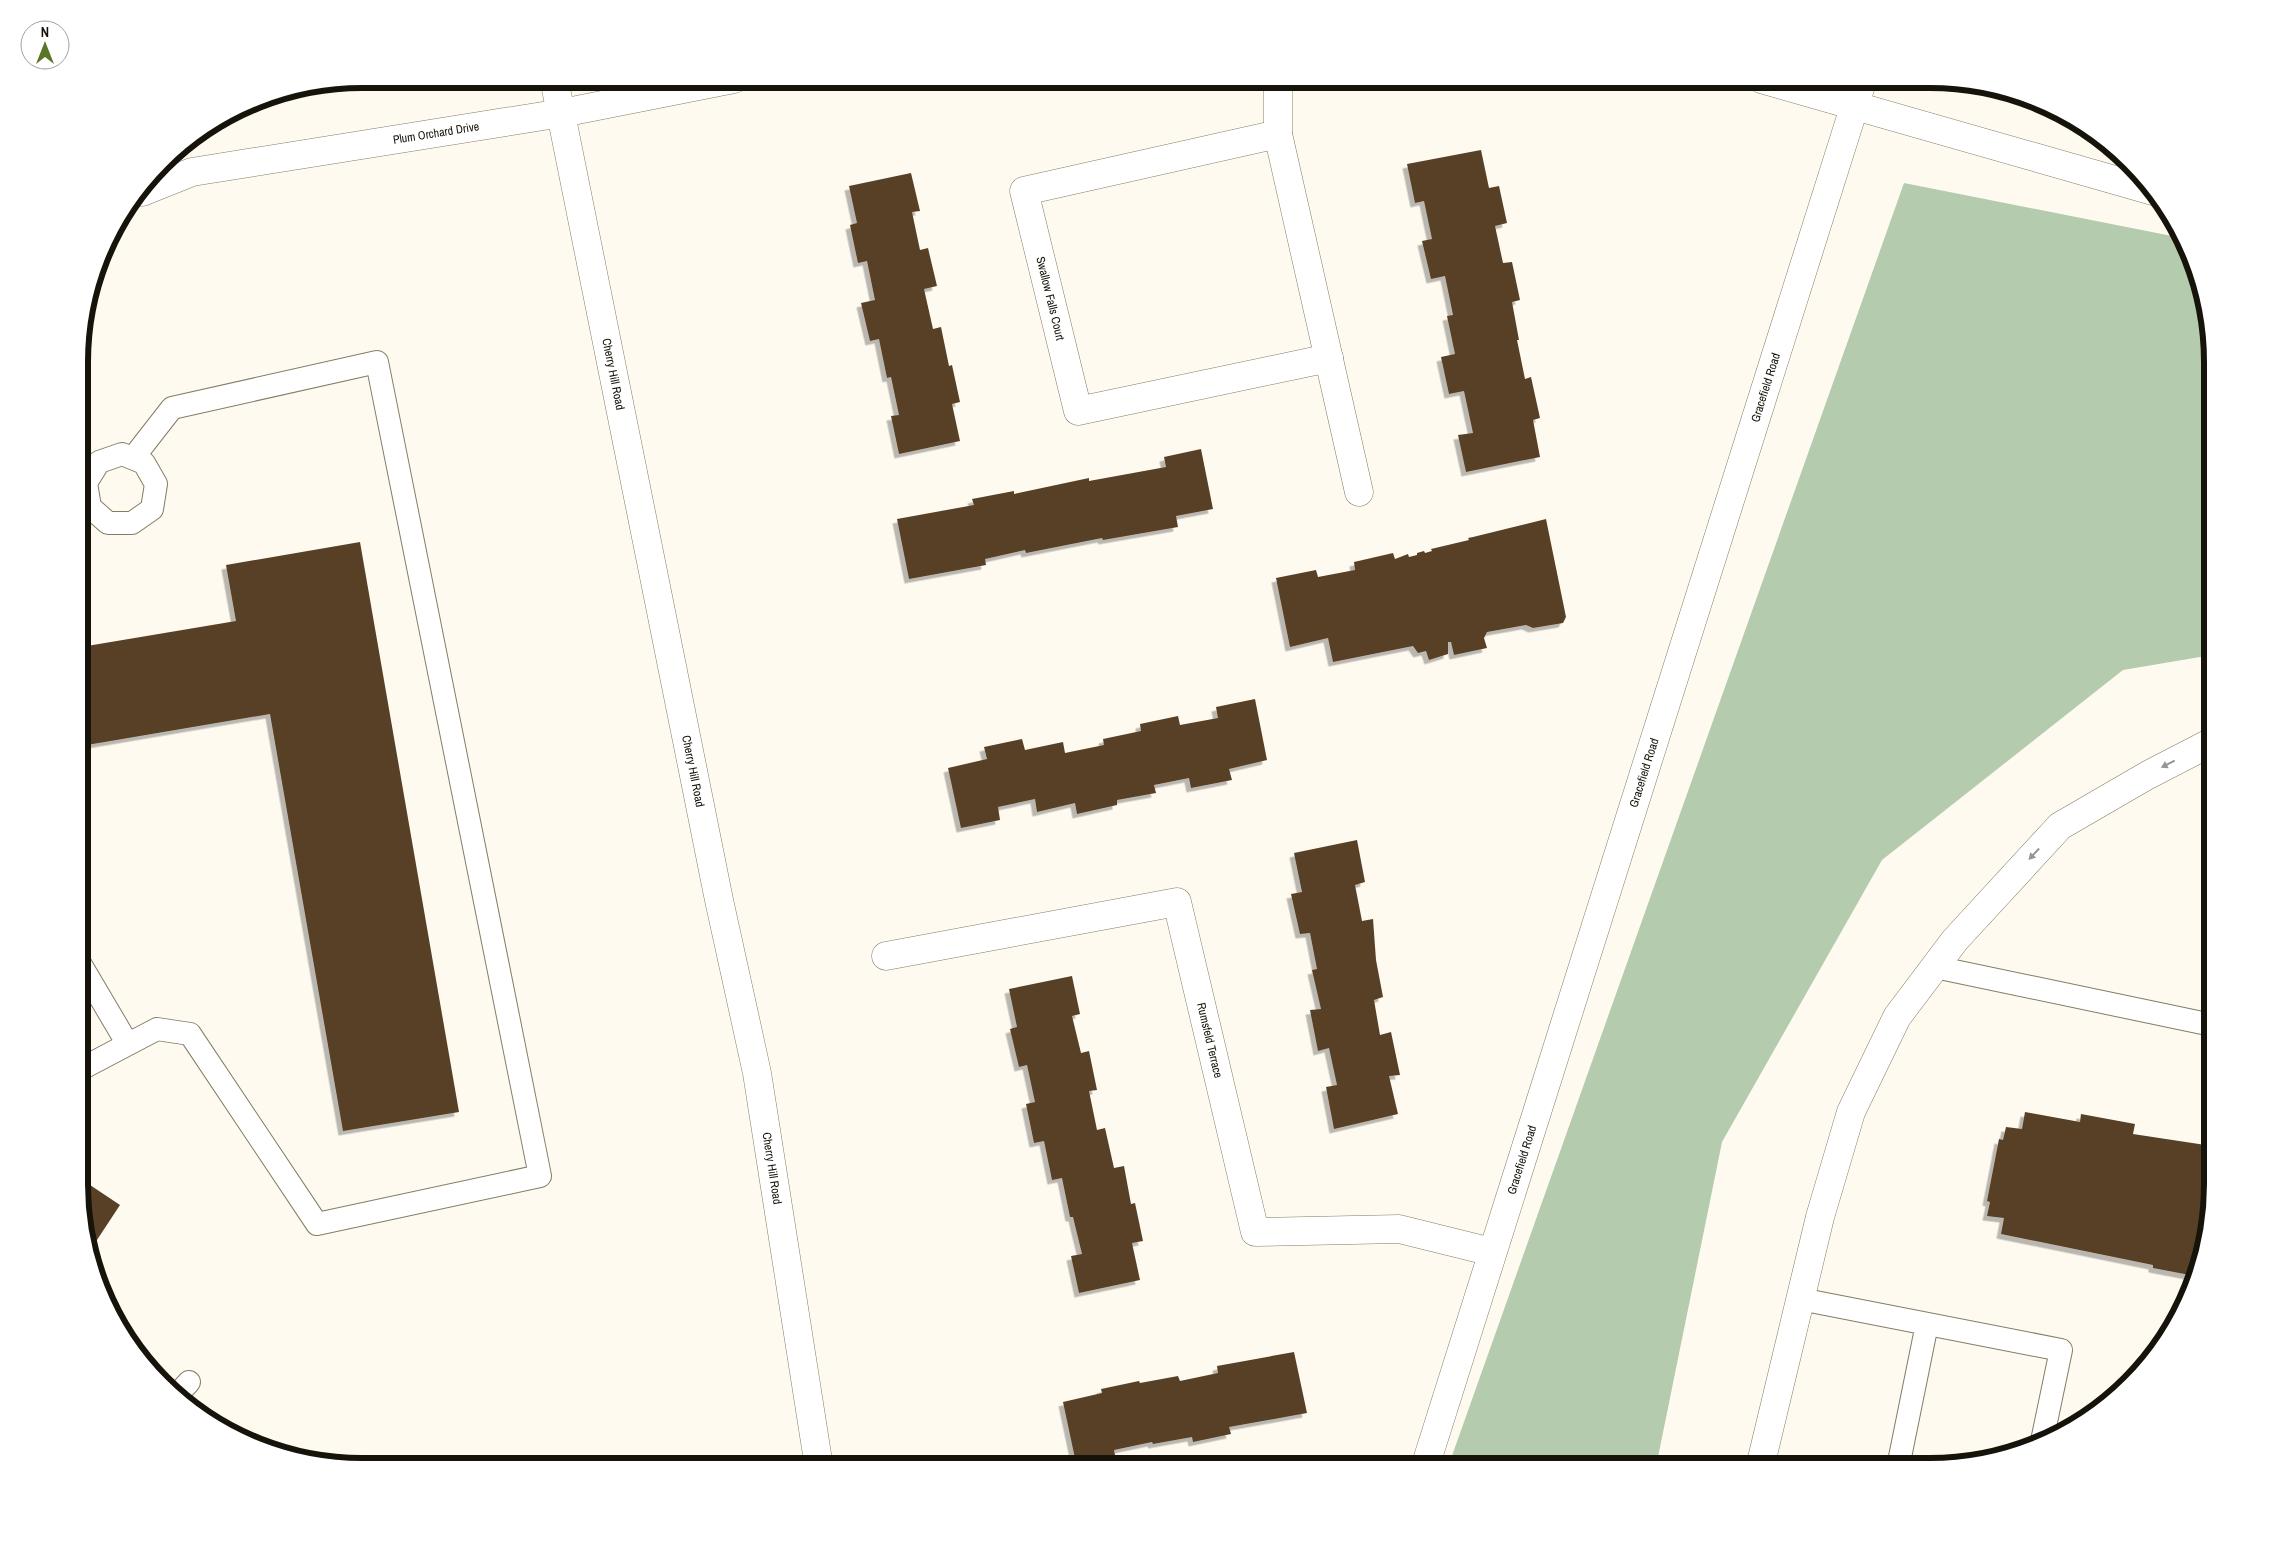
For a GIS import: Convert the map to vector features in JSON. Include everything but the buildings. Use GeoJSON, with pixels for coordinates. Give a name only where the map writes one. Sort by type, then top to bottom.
{"type":"FeatureCollection","features":[{"type":"Feature","properties":{"kind":"street","name":"Cherry Hill Road"},"geometry":{"type":"LineString","coordinates":[[556,88],[719,900],[758,1073],[818,1458]]}},
{"type":"Feature","properties":{"kind":"street","name":"Plum Orchard Drive"},"geometry":{"type":"LineString","coordinates":[[149,189],[192,172],[562,113],[688,88]]}},
{"type":"Feature","properties":{"kind":"street"},"geometry":{"type":"LineString","coordinates":[[1278,88],[1278,134],[1359,492]]}},
{"type":"Feature","properties":{"kind":"street"},"geometry":{"type":"LineString","coordinates":[[1791,88],[2140,187]]}},
{"type":"Feature","properties":{"kind":"street","name":"Gracefield Road"},"geometry":{"type":"LineString","coordinates":[[1429,1458],[1492,1252],[1860,88]]}},
{"type":"Feature","properties":{"kind":"street","name":"Swallow Falls Court"},"geometry":{"type":"LineString","coordinates":[[1278,134],[1024,191],[1078,411],[1329,358]]}},
{"type":"Feature","properties":{"kind":"street"},"geometry":{"type":"LineString","coordinates":[[1762,1458],[1820,1217],[1851,1112],[1897,1017],[1955,940],[2060,826],[2148,775],[2204,746]]}},
{"type":"Feature","properties":{"kind":"street","name":"Rumsfeld Terrace"},"geometry":{"type":"LineString","coordinates":[[886,956],[1177,902],[1255,1232],[1399,1229],[1492,1252]]}},
{"type":"Feature","properties":{"kind":"lane"},"geometry":{"type":"LineString","coordinates":[[88,1065],[157,1029],[190,1034],[317,1224],[540,1176],[377,362],[172,408],[133,458]]}},
{"type":"Feature","properties":{"kind":"lane"},"geometry":{"type":"LineString","coordinates":[[88,480],[99,462],[122,454],[144,463],[156,484],[152,508],[132,523],[108,523],[88,512]]}},
{"type":"Feature","properties":{"kind":"lane"},"geometry":{"type":"LineString","coordinates":[[1935,967],[2204,1023]]}},
{"type":"Feature","properties":{"kind":"lane"},"geometry":{"type":"LineString","coordinates":[[88,977],[127,1043]]}},
{"type":"Feature","properties":{"kind":"lane"},"geometry":{"type":"LineString","coordinates":[[1800,1299],[2061,1350],[2044,1433]]}},
{"type":"Feature","properties":{"kind":"lane"},"geometry":{"type":"LineString","coordinates":[[1900,1458],[1927,1324]]}},
{"type":"Feature","properties":{"kind":"green space"},"geometry":{"type":"Polygon","coordinates":[[[1904,183],[2173,236],[2183,257],[2194,291],[2203,344],[2204,656],[2123,670],[1882,860],[1722,1142],[1658,1458],[1451,1458],[1904,183]]]}}]}
